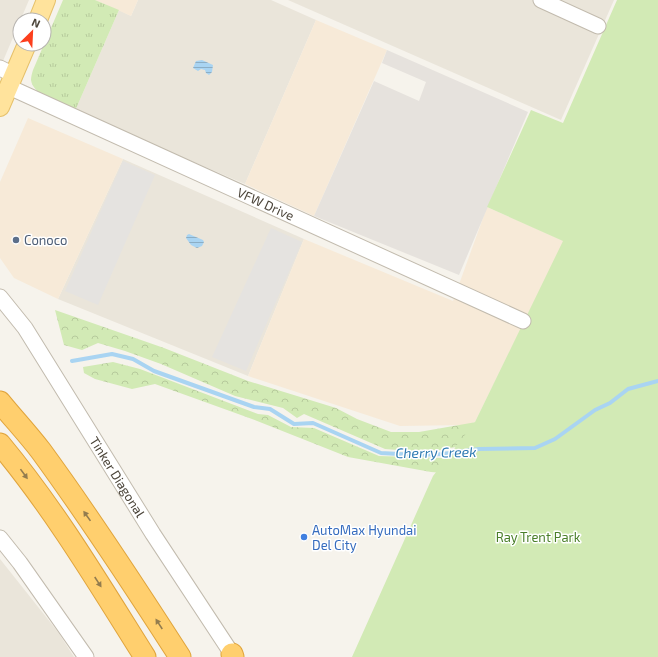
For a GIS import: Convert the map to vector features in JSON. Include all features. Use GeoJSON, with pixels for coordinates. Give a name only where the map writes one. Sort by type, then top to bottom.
{"type":"FeatureCollection","features":[{"type":"Feature","properties":{"kind":"highway"},"geometry":{"type":"LineString","coordinates":[[0,402],[40,450],[87,516],[180,657]]}},
{"type":"Feature","properties":{"kind":"highway"},"geometry":{"type":"LineString","coordinates":[[0,444],[21,469],[64,529],[145,657]]}},
{"type":"Feature","properties":{"kind":"main road"},"geometry":{"type":"LineString","coordinates":[[41,12],[46,0]]}},
{"type":"Feature","properties":{"kind":"main road"},"geometry":{"type":"LineString","coordinates":[[0,107],[8,77],[22,52]]}},
{"type":"Feature","properties":{"kind":"street"},"geometry":{"type":"LineString","coordinates":[[541,0],[598,26]]}},
{"type":"Feature","properties":{"kind":"street","name":"VFW Drive"},"geometry":{"type":"LineString","coordinates":[[8,77],[523,321]]}},
{"type":"Feature","properties":{"kind":"street","name":"Tinker Diagonal"},"geometry":{"type":"LineString","coordinates":[[0,297],[25,328],[156,539],[233,656]]}},
{"type":"Feature","properties":{"kind":"street"},"geometry":{"type":"LineString","coordinates":[[0,538],[20,563],[86,657]]}},
{"type":"Feature","properties":{"kind":"shaded area"},"geometry":{"type":"Polygon","coordinates":[[[0,0],[29,0],[24,12],[12,12],[12,40],[3,61],[0,60],[0,0]]]}},
{"type":"Feature","properties":{"kind":"shaded area"},"geometry":{"type":"Polygon","coordinates":[[[95,0],[138,0],[131,16],[95,0]]]}},
{"type":"Feature","properties":{"kind":"shaded area"},"geometry":{"type":"Polygon","coordinates":[[[138,0],[271,0],[316,20],[245,184],[75,111],[119,10],[131,16],[138,0]]]}},
{"type":"Feature","properties":{"kind":"shaded area"},"geometry":{"type":"Polygon","coordinates":[[[288,0],[614,0],[561,120],[288,0]]]}},
{"type":"Feature","properties":{"kind":"shaded area"},"geometry":{"type":"Polygon","coordinates":[[[316,20],[387,50],[314,216],[245,184],[316,20]]]}},
{"type":"Feature","properties":{"kind":"shaded area"},"geometry":{"type":"Polygon","coordinates":[[[387,50],[528,112],[459,275],[314,216],[374,81],[419,101],[426,82],[382,63],[387,50]]]}},
{"type":"Feature","properties":{"kind":"shaded area"},"geometry":{"type":"Polygon","coordinates":[[[28,118],[123,159],[58,299],[14,278],[0,258],[0,182],[28,118]]]}},
{"type":"Feature","properties":{"kind":"shaded area"},"geometry":{"type":"Polygon","coordinates":[[[123,159],[304,239],[248,376],[58,299],[123,159]]]}},
{"type":"Feature","properties":{"kind":"shaded area"},"geometry":{"type":"Polygon","coordinates":[[[123,161],[155,175],[98,305],[65,291],[123,161]]]}},
{"type":"Feature","properties":{"kind":"shaded area"},"geometry":{"type":"Polygon","coordinates":[[[487,207],[564,241],[475,422],[467,425],[400,426],[248,376],[304,239],[453,301],[487,207]]]}},
{"type":"Feature","properties":{"kind":"shaded area"},"geometry":{"type":"Polygon","coordinates":[[[271,228],[302,242],[246,371],[212,357],[271,228]]]}},
{"type":"Feature","properties":{"kind":"shaded area"},"geometry":{"type":"Polygon","coordinates":[[[0,559],[58,632],[74,657],[0,657],[0,559]]]}},
{"type":"Feature","properties":{"kind":"green space"},"geometry":{"type":"Polygon","coordinates":[[[63,0],[95,0],[119,10],[75,111],[56,103],[37,91],[31,80],[33,70],[41,52],[52,52],[52,26],[63,0]]]}},
{"type":"Feature","properties":{"kind":"green space","name":"Ray Trent Park"},"geometry":{"type":"Polygon","coordinates":[[[617,0],[658,0],[658,657],[352,657],[433,476],[475,422],[563,241],[487,207],[531,110],[563,123],[617,0]]]}},
{"type":"Feature","properties":{"kind":"green space"},"geometry":{"type":"Polygon","coordinates":[[[55,310],[164,348],[248,381],[336,408],[357,419],[391,432],[419,432],[482,421],[483,442],[440,450],[411,451],[385,449],[304,414],[297,418],[283,408],[235,396],[161,364],[125,351],[98,343],[82,350],[64,345],[55,310]]]}},
{"type":"Feature","properties":{"kind":"green space"},"geometry":{"type":"Polygon","coordinates":[[[113,362],[140,369],[258,414],[268,415],[291,427],[314,428],[379,456],[442,458],[489,457],[443,473],[348,457],[252,419],[155,384],[132,389],[95,379],[84,373],[83,367],[113,362]]]}},
{"type":"Feature","properties":{"kind":"water"},"geometry":{"type":"Polygon","coordinates":[[[202,60],[213,65],[212,72],[209,75],[205,70],[201,69],[198,71],[193,68],[196,61],[202,60]]]}},
{"type":"Feature","properties":{"kind":"water"},"geometry":{"type":"Polygon","coordinates":[[[189,234],[203,240],[204,242],[202,246],[197,248],[191,245],[186,238],[189,234]]]}},
{"type":"Feature","properties":{"kind":"waterway","name":"Cherry Creek"},"geometry":{"type":"LineString","coordinates":[[72,361],[112,354],[133,359],[154,371],[254,407],[270,409],[294,424],[313,423],[381,453],[417,455],[442,454],[479,449],[535,448],[555,439],[595,410],[610,403],[628,389],[658,381]]}},
{"type":"Feature","properties":{"kind":"place","name":"Conoco"},"geometry":{"type":"Point","coordinates":[16,240]}},
{"type":"Feature","properties":{"kind":"place","name":"AutoMax Hyundai Del City"},"geometry":{"type":"Point","coordinates":[304,537]}}]}
